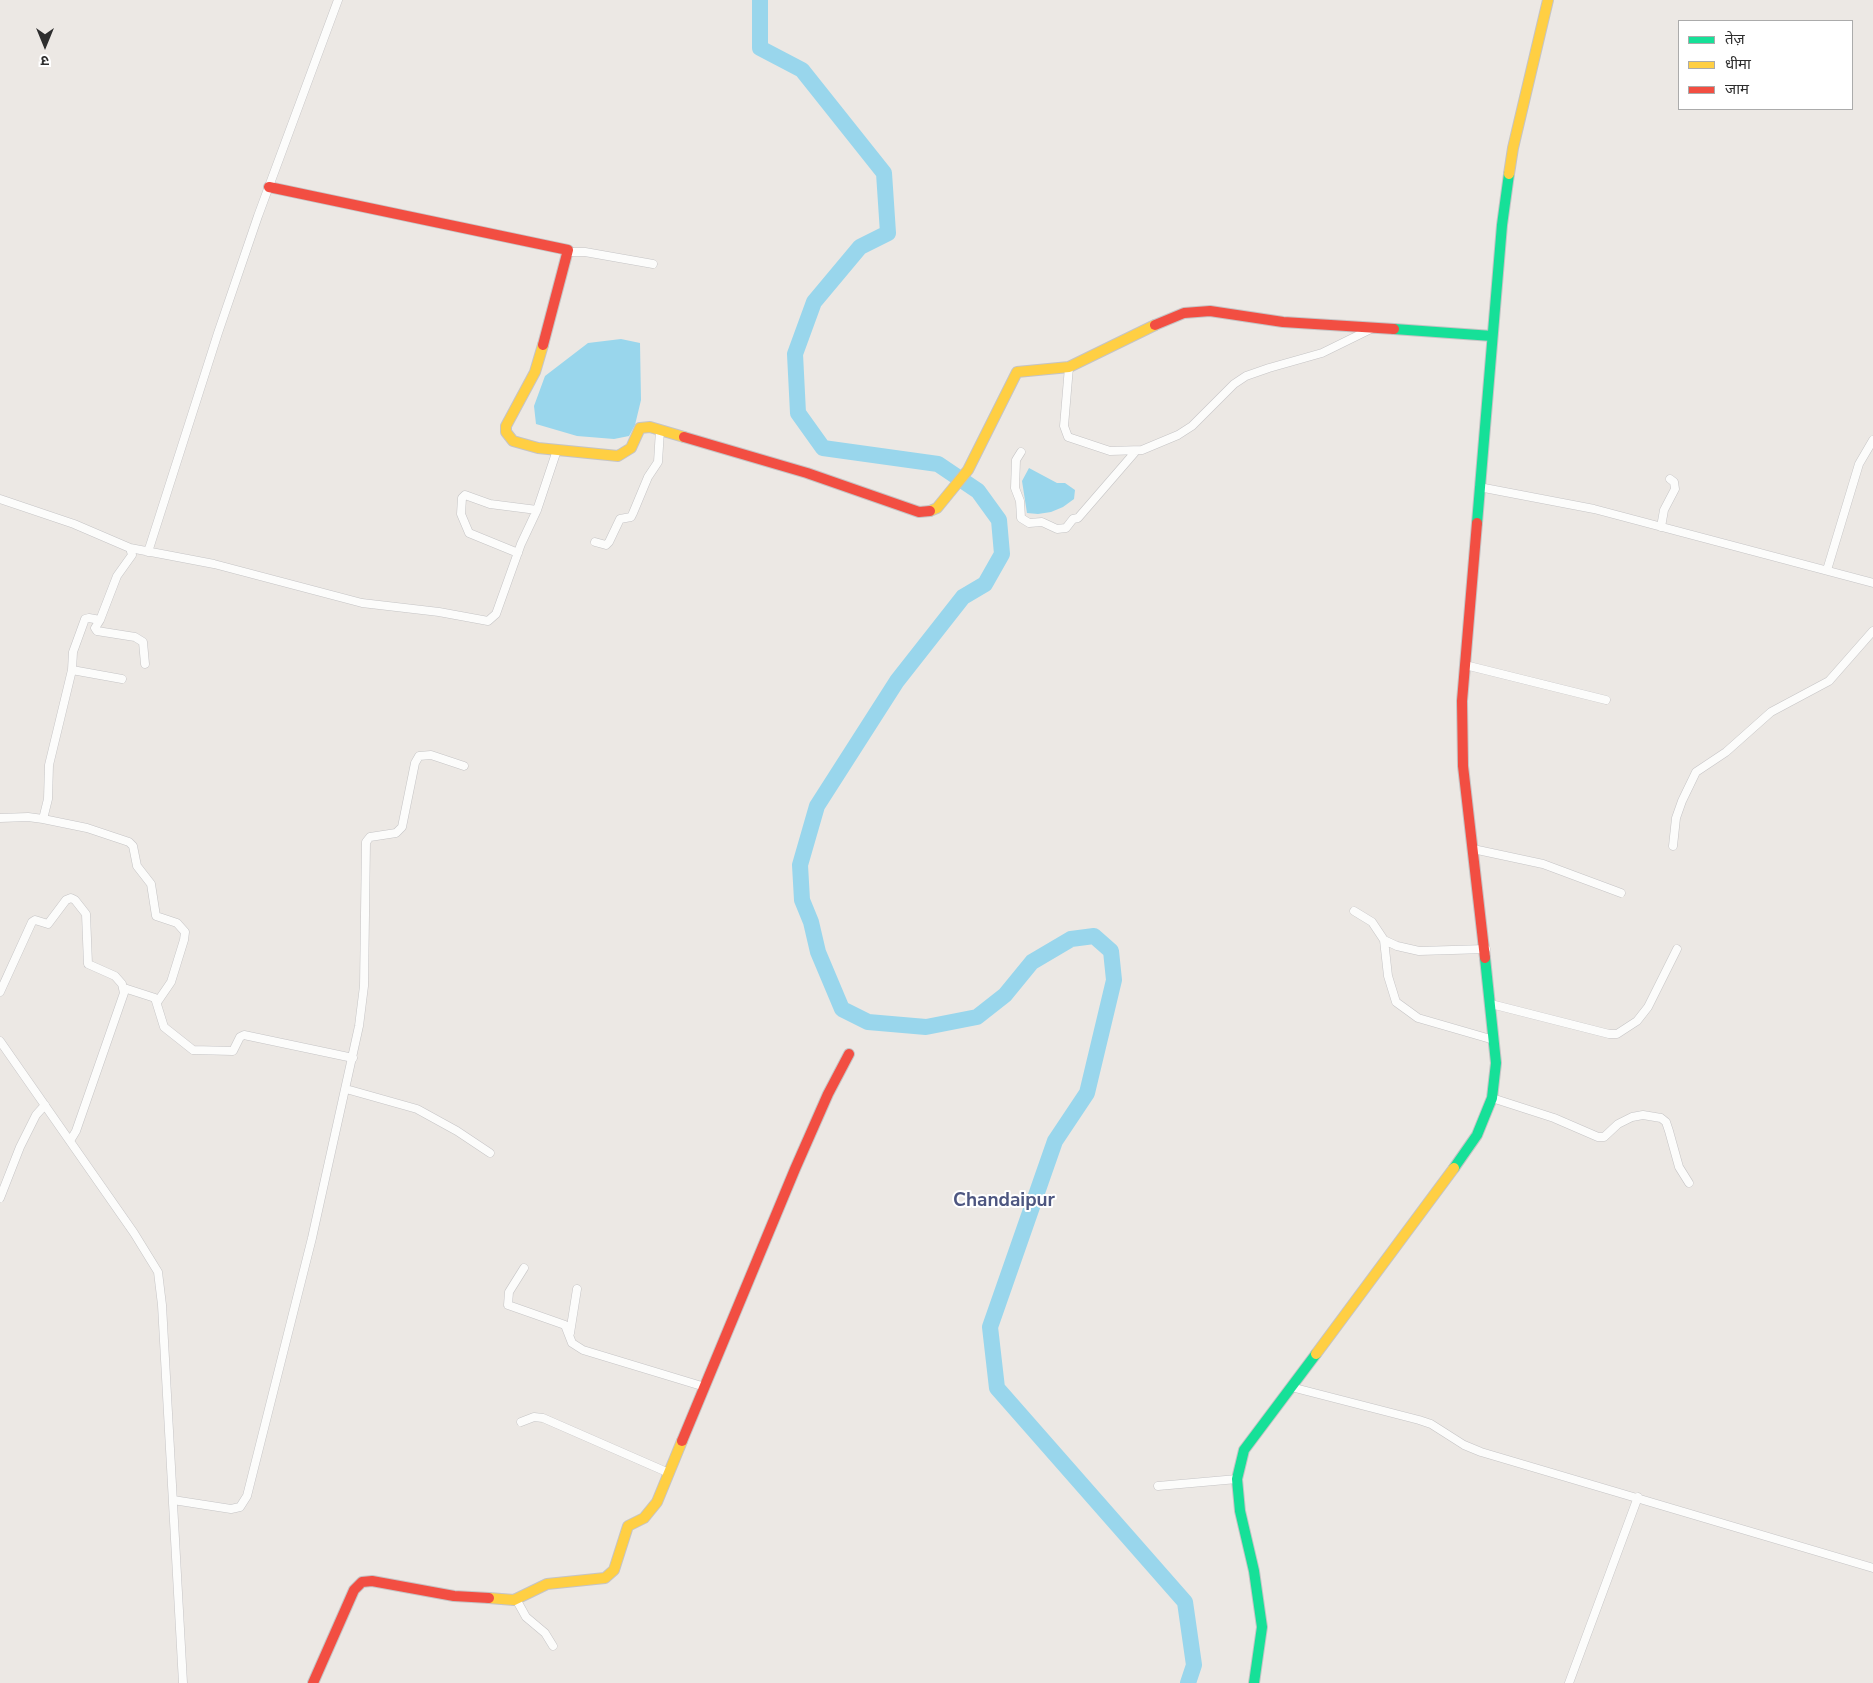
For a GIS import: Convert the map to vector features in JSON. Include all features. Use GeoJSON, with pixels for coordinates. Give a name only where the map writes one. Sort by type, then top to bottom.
{"type":"FeatureCollection","features":[{"type":"Feature","properties":{"kind":"street"},"geometry":{"type":"LineString","coordinates":[[148,552],[218,333],[269,187],[338,0]]}},
{"type":"Feature","properties":{"kind":"street"},"geometry":{"type":"LineString","coordinates":[[1254,1683],[1262,1627],[1260,1600],[1240,1511],[1237,1479],[1244,1450],[1464,1153],[1477,1134],[1492,1098],[1496,1063],[1492,1004],[1463,766],[1462,708],[1501,235],[1513,148],[1548,0]]}},
{"type":"Feature","properties":{"kind":"street"},"geometry":{"type":"LineString","coordinates":[[269,187],[562,247],[568,252],[585,252],[653,264]]}},
{"type":"Feature","properties":{"kind":"street"},"geometry":{"type":"LineString","coordinates":[[568,252],[534,372],[506,426],[506,432],[513,441],[526,446],[618,456],[631,448],[640,428],[646,427],[807,473],[919,512],[926,512],[937,508],[953,486],[968,470],[1018,372],[1056,370],[1069,366],[1167,319],[1197,311],[1233,313],[1283,322],[1492,336]]}},
{"type":"Feature","properties":{"kind":"street"},"geometry":{"type":"LineString","coordinates":[[1069,366],[1064,426],[1068,437],[1110,451],[1136,451],[1178,435],[1192,426],[1234,384],[1246,376],[1322,353],[1373,328]]}},
{"type":"Feature","properties":{"kind":"street"},"geometry":{"type":"LineString","coordinates":[[595,542],[606,544],[609,542],[620,519],[630,517],[633,514],[648,477],[658,462],[660,430]]}},
{"type":"Feature","properties":{"kind":"street"},"geometry":{"type":"LineString","coordinates":[[1827,570],[1860,464],[1873,440]]}},
{"type":"Feature","properties":{"kind":"street"},"geometry":{"type":"LineString","coordinates":[[0,500],[74,524],[130,548],[214,564],[362,603],[439,612],[483,621],[492,619],[496,614],[518,553],[537,510],[556,450]]}},
{"type":"Feature","properties":{"kind":"street"},"geometry":{"type":"LineString","coordinates":[[1021,452],[1016,460],[1015,488],[1020,501],[1021,518],[1029,523],[1042,522],[1057,529],[1066,528],[1073,519],[1078,518],[1136,451]]}},
{"type":"Feature","properties":{"kind":"street"},"geometry":{"type":"LineString","coordinates":[[1661,526],[1664,510],[1675,489],[1674,482],[1670,479]]}},
{"type":"Feature","properties":{"kind":"street"},"geometry":{"type":"LineString","coordinates":[[1479,487],[1549,499],[1661,526],[1873,583]]}},
{"type":"Feature","properties":{"kind":"street"},"geometry":{"type":"LineString","coordinates":[[518,553],[469,533],[461,514],[462,498],[465,495],[490,504],[537,510]]}},
{"type":"Feature","properties":{"kind":"street"},"geometry":{"type":"LineString","coordinates":[[130,548],[132,555],[117,576],[95,628],[97,631],[135,637],[142,642],[145,664]]}},
{"type":"Feature","properties":{"kind":"street"},"geometry":{"type":"LineString","coordinates":[[43,819],[48,799],[49,765],[72,670],[73,652],[85,619],[100,620]]}},
{"type":"Feature","properties":{"kind":"street"},"geometry":{"type":"LineString","coordinates":[[1673,846],[1676,818],[1696,772],[1726,752],[1771,712],[1829,681],[1873,631]]}},
{"type":"Feature","properties":{"kind":"street"},"geometry":{"type":"LineString","coordinates":[[1465,665],[1606,700]]}},
{"type":"Feature","properties":{"kind":"street"},"geometry":{"type":"LineString","coordinates":[[72,670],[122,679]]}},
{"type":"Feature","properties":{"kind":"street"},"geometry":{"type":"LineString","coordinates":[[173,1500],[231,1509],[240,1506],[247,1496],[312,1238],[353,1058],[364,986],[366,842],[370,837],[396,833],[402,827],[415,763],[419,756],[431,755],[464,766]]}},
{"type":"Feature","properties":{"kind":"street"},"geometry":{"type":"LineString","coordinates":[[0,818],[28,817],[87,828],[129,842],[133,846],[137,866],[151,884],[156,916],[177,923],[185,932],[171,982],[158,1001]]}},
{"type":"Feature","properties":{"kind":"street"},"geometry":{"type":"LineString","coordinates":[[1473,849],[1543,864],[1621,893]]}},
{"type":"Feature","properties":{"kind":"street"},"geometry":{"type":"LineString","coordinates":[[0,992],[32,922],[36,920],[48,924],[62,904],[71,898],[86,912],[88,964],[115,976],[124,988],[124,995],[76,1131],[70,1141]]}},
{"type":"Feature","properties":{"kind":"street"},"geometry":{"type":"LineString","coordinates":[[1354,911],[1372,922],[1384,940],[1391,993],[1396,1002],[1418,1018],[1494,1040]]}},
{"type":"Feature","properties":{"kind":"street"},"geometry":{"type":"LineString","coordinates":[[1384,940],[1397,946],[1419,951],[1486,949]]}},
{"type":"Feature","properties":{"kind":"street"},"geometry":{"type":"LineString","coordinates":[[1492,1004],[1609,1034],[1617,1034],[1637,1021],[1648,1007],[1676,949]]}},
{"type":"Feature","properties":{"kind":"street"},"geometry":{"type":"LineString","coordinates":[[124,988],[152,996],[158,1001],[164,1027],[193,1050],[233,1051],[240,1037],[244,1035],[353,1058]]}},
{"type":"Feature","properties":{"kind":"street"},"geometry":{"type":"LineString","coordinates":[[0,1041],[44,1107],[70,1141],[154,1262],[161,1282],[183,1683]]}},
{"type":"Feature","properties":{"kind":"street"},"geometry":{"type":"LineString","coordinates":[[313,1683],[354,1590],[362,1582],[372,1581],[454,1596],[516,1599],[547,1584],[597,1580],[609,1575],[617,1563],[624,1533],[628,1526],[650,1512],[657,1502],[799,1161],[828,1094],[849,1054]]}},
{"type":"Feature","properties":{"kind":"street"},"geometry":{"type":"LineString","coordinates":[[346,1089],[417,1110],[457,1131],[490,1153]]}},
{"type":"Feature","properties":{"kind":"street"},"geometry":{"type":"LineString","coordinates":[[1492,1098],[1554,1118],[1598,1138],[1604,1137],[1618,1124],[1632,1117],[1643,1115],[1661,1118],[1666,1122],[1678,1167],[1689,1183]]}},
{"type":"Feature","properties":{"kind":"street"},"geometry":{"type":"LineString","coordinates":[[0,1198],[20,1147],[36,1115],[44,1107]]}},
{"type":"Feature","properties":{"kind":"street"},"geometry":{"type":"LineString","coordinates":[[524,1268],[509,1292],[508,1304],[565,1325],[572,1343],[583,1350],[705,1387]]}},
{"type":"Feature","properties":{"kind":"street"},"geometry":{"type":"LineString","coordinates":[[570,1335],[577,1289]]}},
{"type":"Feature","properties":{"kind":"street"},"geometry":{"type":"LineString","coordinates":[[1291,1387],[1419,1420],[1431,1424],[1464,1446],[1480,1452],[1638,1497],[1873,1568]]}},
{"type":"Feature","properties":{"kind":"street"},"geometry":{"type":"LineString","coordinates":[[521,1422],[534,1418],[543,1418],[669,1473]]}},
{"type":"Feature","properties":{"kind":"street"},"geometry":{"type":"LineString","coordinates":[[1158,1486],[1237,1479]]}},
{"type":"Feature","properties":{"kind":"street"},"geometry":{"type":"LineString","coordinates":[[1569,1683],[1638,1497]]}},
{"type":"Feature","properties":{"kind":"street"},"geometry":{"type":"LineString","coordinates":[[516,1599],[526,1617],[545,1633],[553,1646]]}},
{"type":"Feature","properties":{"kind":"water"},"geometry":{"type":"Polygon","coordinates":[[[621,339],[640,343],[641,400],[635,425],[629,436],[614,439],[577,436],[536,424],[534,406],[545,376],[588,343],[621,339]]]}},
{"type":"Feature","properties":{"kind":"water"},"geometry":{"type":"Polygon","coordinates":[[[1029,468],[1057,483],[1065,483],[1075,490],[1074,499],[1063,507],[1051,512],[1027,513],[1022,481],[1029,468]]]}},
{"type":"Feature","properties":{"kind":"waterway"},"geometry":{"type":"LineString","coordinates":[[760,0],[760,48],[802,70],[884,173],[888,233],[860,247],[814,302],[795,354],[798,413],[823,448],[938,464],[978,491],[999,520],[1002,554],[985,584],[963,597],[897,681],[817,806],[800,865],[802,900],[811,922],[818,952],[842,1009],[868,1022],[926,1027],[977,1017],[1005,995],[1032,962],[1071,939],[1094,936],[1111,951],[1114,980],[1087,1093],[1055,1141],[990,1327],[997,1388],[1185,1602],[1194,1665],[1188,1683]]}},
{"type":"Feature","properties":{"kind":"traffic: fast"},"geometry":{"type":"LineString","coordinates":[[1477,523],[1502,225],[1509,174]]}},
{"type":"Feature","properties":{"kind":"traffic: fast"},"geometry":{"type":"LineString","coordinates":[[1394,329],[1492,336]]}},
{"type":"Feature","properties":{"kind":"traffic: fast"},"geometry":{"type":"LineString","coordinates":[[1454,1168],[1477,1135],[1492,1098],[1496,1063],[1485,958]]}},
{"type":"Feature","properties":{"kind":"traffic: fast"},"geometry":{"type":"LineString","coordinates":[[1254,1683],[1262,1627],[1254,1571],[1240,1511],[1237,1479],[1244,1450],[1316,1354]]}},
{"type":"Feature","properties":{"kind":"traffic: slow"},"geometry":{"type":"LineString","coordinates":[[1509,174],[1513,148],[1548,0]]}},
{"type":"Feature","properties":{"kind":"traffic: slow"},"geometry":{"type":"LineString","coordinates":[[930,511],[937,508],[968,470],[1017,372],[1069,367],[1155,325]]}},
{"type":"Feature","properties":{"kind":"traffic: slow"},"geometry":{"type":"LineString","coordinates":[[543,345],[535,372],[506,426],[506,432],[513,441],[538,448],[618,456],[631,448],[640,428],[650,427],[684,437]]}},
{"type":"Feature","properties":{"kind":"traffic: slow"},"geometry":{"type":"LineString","coordinates":[[1316,1354],[1454,1168]]}},
{"type":"Feature","properties":{"kind":"traffic: slow"},"geometry":{"type":"LineString","coordinates":[[489,1598],[514,1600],[547,1584],[605,1578],[614,1570],[628,1526],[644,1518],[657,1502],[682,1441]]}},
{"type":"Feature","properties":{"kind":"traffic: jam"},"geometry":{"type":"LineString","coordinates":[[269,187],[568,250],[543,345]]}},
{"type":"Feature","properties":{"kind":"traffic: jam"},"geometry":{"type":"LineString","coordinates":[[1155,325],[1184,313],[1210,311],[1283,322],[1394,329]]}},
{"type":"Feature","properties":{"kind":"traffic: jam"},"geometry":{"type":"LineString","coordinates":[[684,437],[807,473],[919,512],[930,511]]}},
{"type":"Feature","properties":{"kind":"traffic: jam"},"geometry":{"type":"LineString","coordinates":[[1477,523],[1462,701],[1463,766],[1485,958]]}},
{"type":"Feature","properties":{"kind":"traffic: jam"},"geometry":{"type":"LineString","coordinates":[[682,1441],[795,1169],[828,1094],[849,1054]]}},
{"type":"Feature","properties":{"kind":"traffic: jam"},"geometry":{"type":"LineString","coordinates":[[313,1683],[354,1590],[362,1582],[372,1581],[454,1596],[489,1598]]}},
{"type":"Feature","properties":{"kind":"district","name":"Chandaipur"},"geometry":{"type":"Point","coordinates":[1004,1201]}}]}
